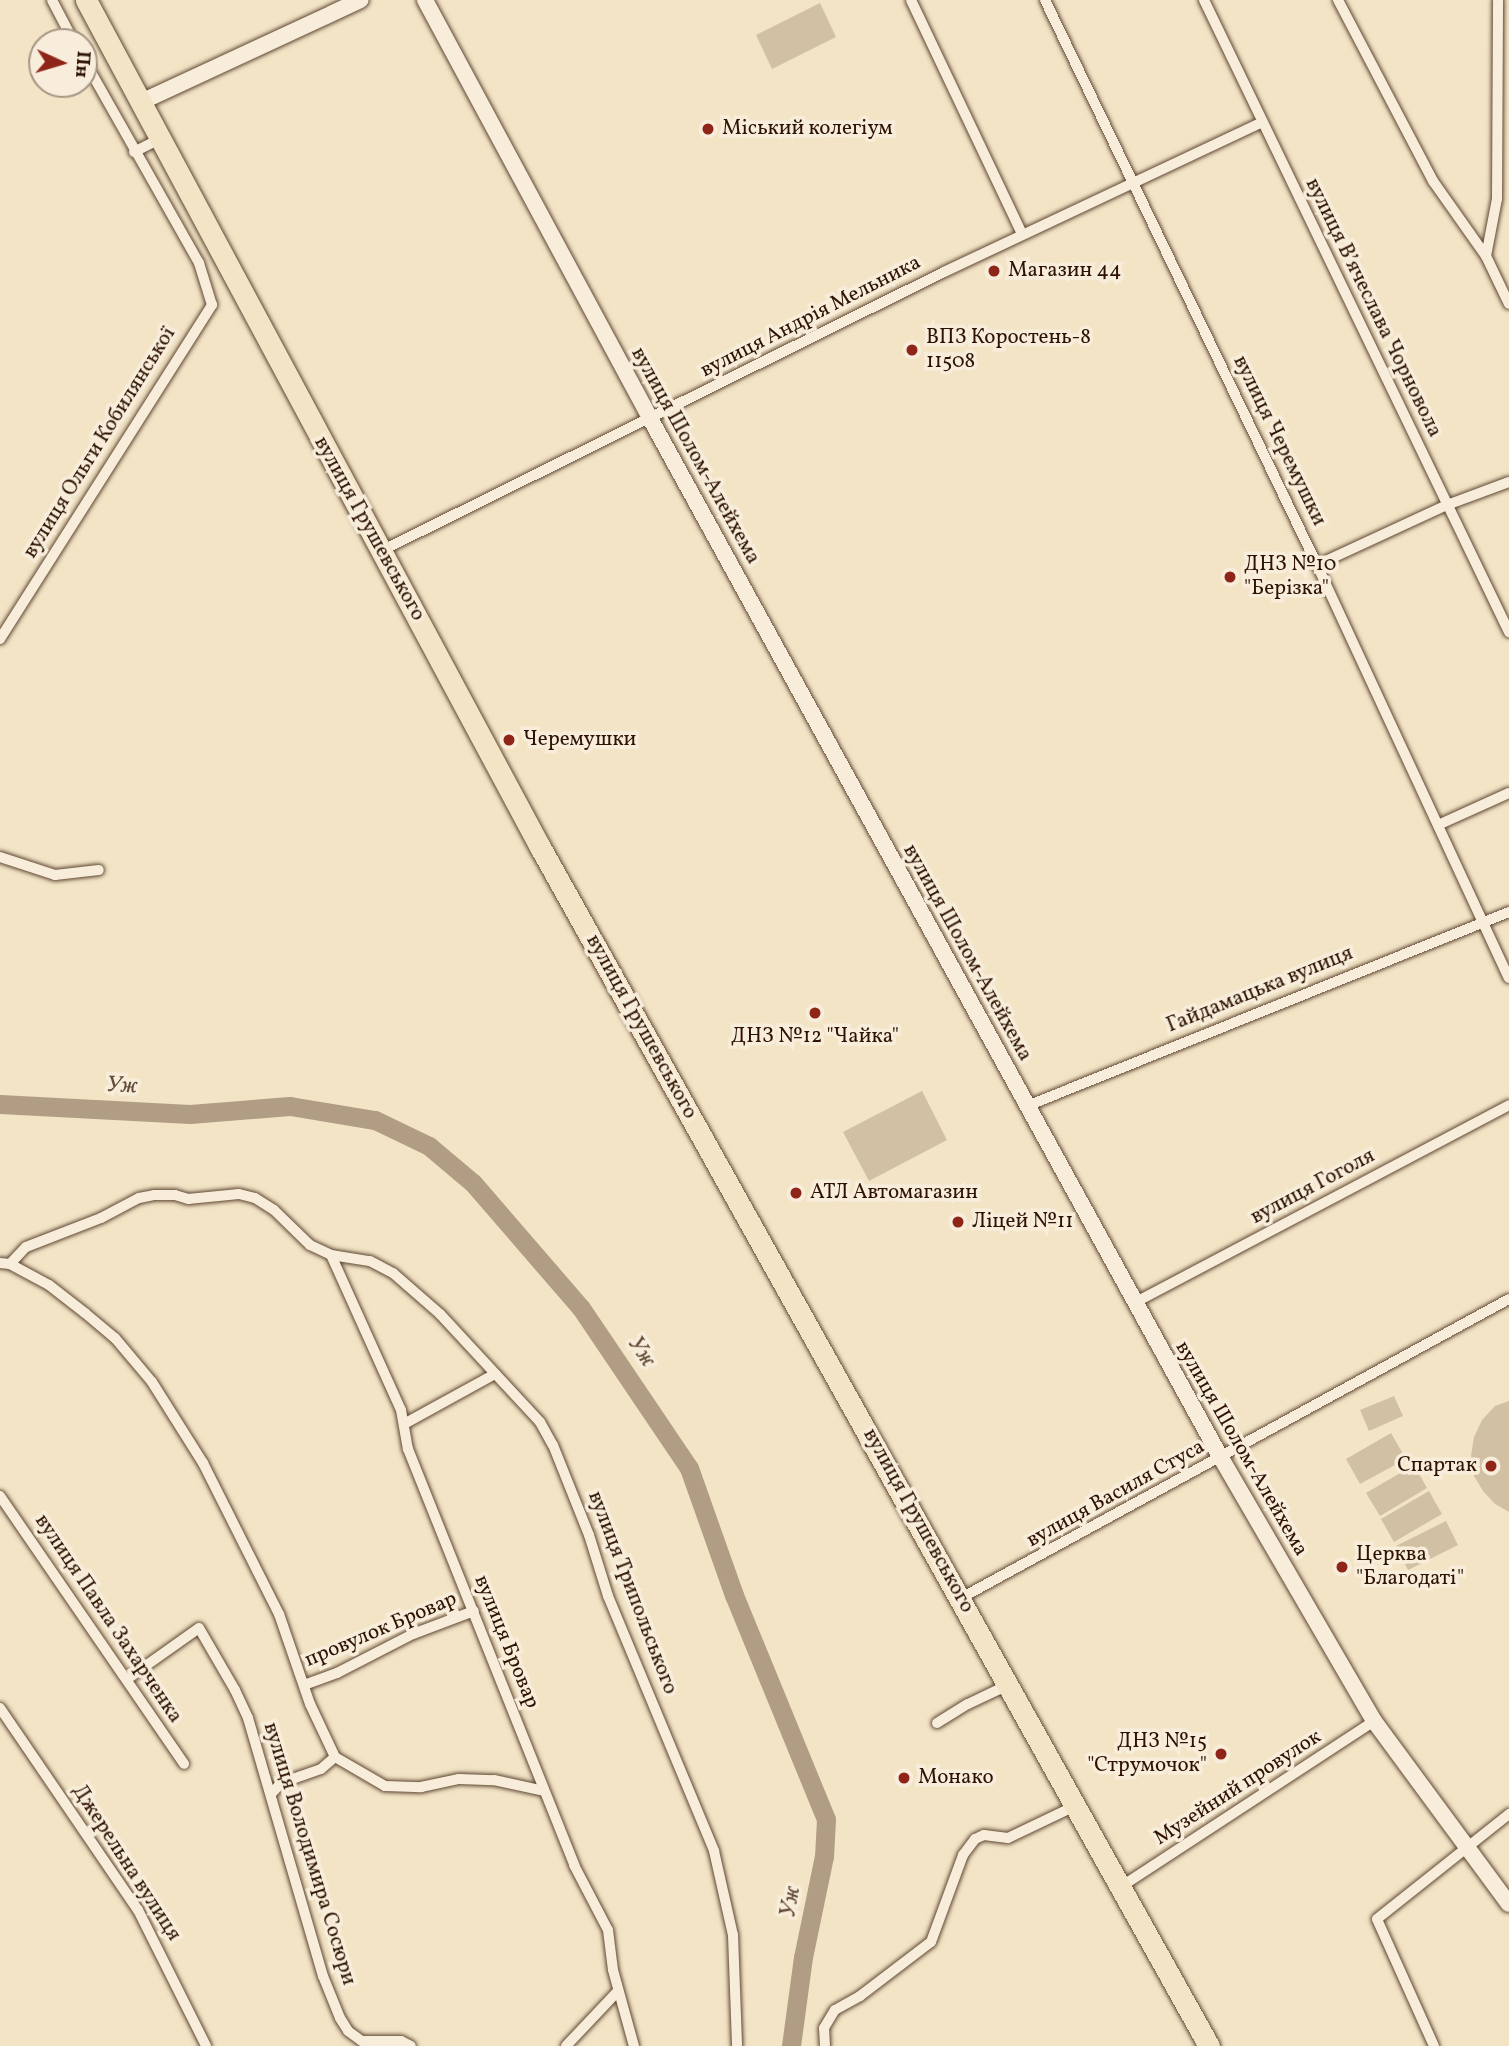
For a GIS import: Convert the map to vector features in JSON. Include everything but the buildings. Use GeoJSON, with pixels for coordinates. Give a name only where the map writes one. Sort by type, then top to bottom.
{"type":"FeatureCollection","features":[{"type":"Feature","properties":{"kind":"highway","name":"вулиця Грушевського"},"geometry":{"type":"LineString","coordinates":[[86,0],[547,859],[1077,1805],[1209,2046]]}},
{"type":"Feature","properties":{"kind":"street"},"geometry":{"type":"LineString","coordinates":[[52,0],[67,28]]}},
{"type":"Feature","properties":{"kind":"street"},"geometry":{"type":"LineString","coordinates":[[141,102],[361,0]]}},
{"type":"Feature","properties":{"kind":"street","name":"вулиця Шолом-Алейхема"},"geometry":{"type":"LineString","coordinates":[[425,0],[651,420],[1221,1458],[1374,1721],[1509,1904]]}},
{"type":"Feature","properties":{"kind":"street"},"geometry":{"type":"LineString","coordinates":[[911,0],[1022,234]]}},
{"type":"Feature","properties":{"kind":"street","name":"вулиця Черемушки"},"geometry":{"type":"LineString","coordinates":[[1045,0],[1317,565],[1509,978]]}},
{"type":"Feature","properties":{"kind":"street","name":"вулиця Вʼячеслава Чорновола"},"geometry":{"type":"LineString","coordinates":[[1204,0],[1261,123],[1509,632]]}},
{"type":"Feature","properties":{"kind":"street"},"geometry":{"type":"LineString","coordinates":[[1338,0],[1433,181],[1486,256],[1509,304]]}},
{"type":"Feature","properties":{"kind":"street"},"geometry":{"type":"LineString","coordinates":[[1486,256],[1497,199],[1498,0]]}},
{"type":"Feature","properties":{"kind":"street"},"geometry":{"type":"LineString","coordinates":[[98,86],[134,152],[159,139]]}},
{"type":"Feature","properties":{"kind":"street","name":"вулиця Андрія Мельника"},"geometry":{"type":"LineString","coordinates":[[381,551],[651,420],[1022,234],[1261,123]]}},
{"type":"Feature","properties":{"kind":"street","name":"вулиця Ольги Кобилянської"},"geometry":{"type":"LineString","coordinates":[[0,639],[175,358],[212,305],[199,263],[134,152]]}},
{"type":"Feature","properties":{"kind":"street"},"geometry":{"type":"LineString","coordinates":[[1317,565],[1447,505],[1509,481]]}},
{"type":"Feature","properties":{"kind":"street"},"geometry":{"type":"LineString","coordinates":[[1438,825],[1509,793]]}},
{"type":"Feature","properties":{"kind":"street"},"geometry":{"type":"LineString","coordinates":[[0,857],[55,875],[99,870]]}},
{"type":"Feature","properties":{"kind":"street","name":"Гайдамацька вулиця"},"geometry":{"type":"LineString","coordinates":[[1027,1106],[1509,912]]}},
{"type":"Feature","properties":{"kind":"street","name":"вулиця Гоголя"},"geometry":{"type":"LineString","coordinates":[[1135,1303],[1509,1105]]}},
{"type":"Feature","properties":{"kind":"street"},"geometry":{"type":"LineString","coordinates":[[331,1255],[310,1245],[274,1210],[255,1198],[239,1194],[188,1199],[175,1195],[154,1195],[139,1198],[102,1218],[26,1247],[5,1263],[49,1285],[116,1338],[152,1382],[203,1463],[279,1614],[304,1685],[335,1757],[385,1786],[404,1788],[459,1779],[494,1780],[544,1791]]}},
{"type":"Feature","properties":{"kind":"street","name":"вулиця Трипольського"},"geometry":{"type":"LineString","coordinates":[[331,1255],[370,1261],[393,1273],[440,1314],[540,1422],[553,1445],[589,1535],[608,1596],[714,1851],[733,1935],[737,2046]]}},
{"type":"Feature","properties":{"kind":"street","name":"вулиця Бровар"},"geometry":{"type":"LineString","coordinates":[[331,1255],[401,1410],[408,1449],[574,1865],[608,1930],[618,1991],[634,2046]]}},
{"type":"Feature","properties":{"kind":"street","name":"вулиця Василя Стуса"},"geometry":{"type":"LineString","coordinates":[[961,1598],[1509,1299]]}},
{"type":"Feature","properties":{"kind":"street"},"geometry":{"type":"LineString","coordinates":[[404,1424],[495,1374]]}},
{"type":"Feature","properties":{"kind":"street","name":"вулиця Павла Захарченка"},"geometry":{"type":"LineString","coordinates":[[0,1496],[184,1764]]}},
{"type":"Feature","properties":{"kind":"street","name":"провулок Бровар"},"geometry":{"type":"LineString","coordinates":[[304,1685],[337,1673],[413,1634],[474,1611]]}},
{"type":"Feature","properties":{"kind":"street","name":"вулиця Володимира Сосюри"},"geometry":{"type":"LineString","coordinates":[[127,1679],[199,1628],[235,1690],[272,1793],[323,1976],[340,2018],[348,2031],[362,2041],[401,2041],[411,2046]]}},
{"type":"Feature","properties":{"kind":"street"},"geometry":{"type":"LineString","coordinates":[[937,1723],[1009,1685]]}},
{"type":"Feature","properties":{"kind":"street","name":"Джерельна вулиця"},"geometry":{"type":"LineString","coordinates":[[0,1708],[138,1910],[206,2046]]}},
{"type":"Feature","properties":{"kind":"street","name":"Музейний провулок"},"geometry":{"type":"LineString","coordinates":[[1122,1886],[1374,1721]]}},
{"type":"Feature","properties":{"kind":"street"},"geometry":{"type":"LineString","coordinates":[[272,1793],[281,1783],[321,1769],[335,1757]]}},
{"type":"Feature","properties":{"kind":"street"},"geometry":{"type":"LineString","coordinates":[[825,2046],[824,2028],[835,2010],[860,1996],[931,1942],[968,1846],[984,1835],[1009,1838],[1077,1805]]}},
{"type":"Feature","properties":{"kind":"street"},"geometry":{"type":"LineString","coordinates":[[1434,2046],[1377,1919],[1509,1814]]}},
{"type":"Feature","properties":{"kind":"street"},"geometry":{"type":"LineString","coordinates":[[566,2046],[618,1991]]}},
{"type":"Feature","properties":{"kind":"shaded area"},"geometry":{"type":"Polygon","coordinates":[[[820,3],[836,37],[772,69],[756,35],[820,3]]]}},
{"type":"Feature","properties":{"kind":"shaded area"},"geometry":{"type":"Polygon","coordinates":[[[922,1091],[947,1140],[869,1181],[843,1132],[922,1091]]]}},
{"type":"Feature","properties":{"kind":"shaded area"},"geometry":{"type":"Polygon","coordinates":[[[1394,1396],[1403,1416],[1369,1431],[1360,1410],[1394,1396]]]}},
{"type":"Feature","properties":{"kind":"shaded area","name":"Спартак"},"geometry":{"type":"Polygon","coordinates":[[[1509,1401],[1509,1512],[1495,1504],[1483,1491],[1474,1476],[1471,1456],[1474,1437],[1482,1420],[1495,1406],[1509,1401]]]}},
{"type":"Feature","properties":{"kind":"shaded area"},"geometry":{"type":"Polygon","coordinates":[[[1391,1433],[1406,1459],[1360,1484],[1346,1459],[1391,1433]]]}},
{"type":"Feature","properties":{"kind":"shaded area"},"geometry":{"type":"Polygon","coordinates":[[[1414,1465],[1427,1488],[1380,1516],[1366,1493],[1414,1465]]]}},
{"type":"Feature","properties":{"kind":"shaded area"},"geometry":{"type":"Polygon","coordinates":[[[1429,1491],[1442,1514],[1394,1542],[1381,1519],[1429,1491]]]}},
{"type":"Feature","properties":{"kind":"shaded area"},"geometry":{"type":"Polygon","coordinates":[[[1446,1521],[1458,1545],[1408,1570],[1396,1546],[1446,1521]]]}},
{"type":"Feature","properties":{"kind":"waterway","name":"Уж"},"geometry":{"type":"LineString","coordinates":[[0,1104],[190,1114],[290,1106],[375,1120],[429,1146],[473,1183],[581,1308],[689,1468],[734,1595],[826,1819],[824,1856],[803,1957],[791,2046]]}},
{"type":"Feature","properties":{"kind":"place","name":"Міський колегіум"},"geometry":{"type":"Point","coordinates":[708,129]}},
{"type":"Feature","properties":{"kind":"place","name":"Магазин 44"},"geometry":{"type":"Point","coordinates":[994,271]}},
{"type":"Feature","properties":{"kind":"place","name":"ВПЗ Коростень-8 11508"},"geometry":{"type":"Point","coordinates":[912,350]}},
{"type":"Feature","properties":{"kind":"place","name":"ДНЗ №10 \"Берізка\""},"geometry":{"type":"Point","coordinates":[1230,577]}},
{"type":"Feature","properties":{"kind":"place","name":"Черемушки"},"geometry":{"type":"Point","coordinates":[509,740]}},
{"type":"Feature","properties":{"kind":"place","name":"ДНЗ №12 \"Чайка\""},"geometry":{"type":"Point","coordinates":[815,1013]}},
{"type":"Feature","properties":{"kind":"place","name":"АТЛ Автомагазин"},"geometry":{"type":"Point","coordinates":[796,1193]}},
{"type":"Feature","properties":{"kind":"place","name":"Ліцей №11"},"geometry":{"type":"Point","coordinates":[958,1222]}},
{"type":"Feature","properties":{"kind":"place","name":"Спартак"},"geometry":{"type":"Point","coordinates":[1491,1466]}},
{"type":"Feature","properties":{"kind":"place","name":"Церква \"Благодаті\""},"geometry":{"type":"Point","coordinates":[1342,1567]}},
{"type":"Feature","properties":{"kind":"place","name":"ДНЗ №15 \"Струмочок\""},"geometry":{"type":"Point","coordinates":[1221,1754]}},
{"type":"Feature","properties":{"kind":"place","name":"Монако"},"geometry":{"type":"Point","coordinates":[904,1778]}}]}
